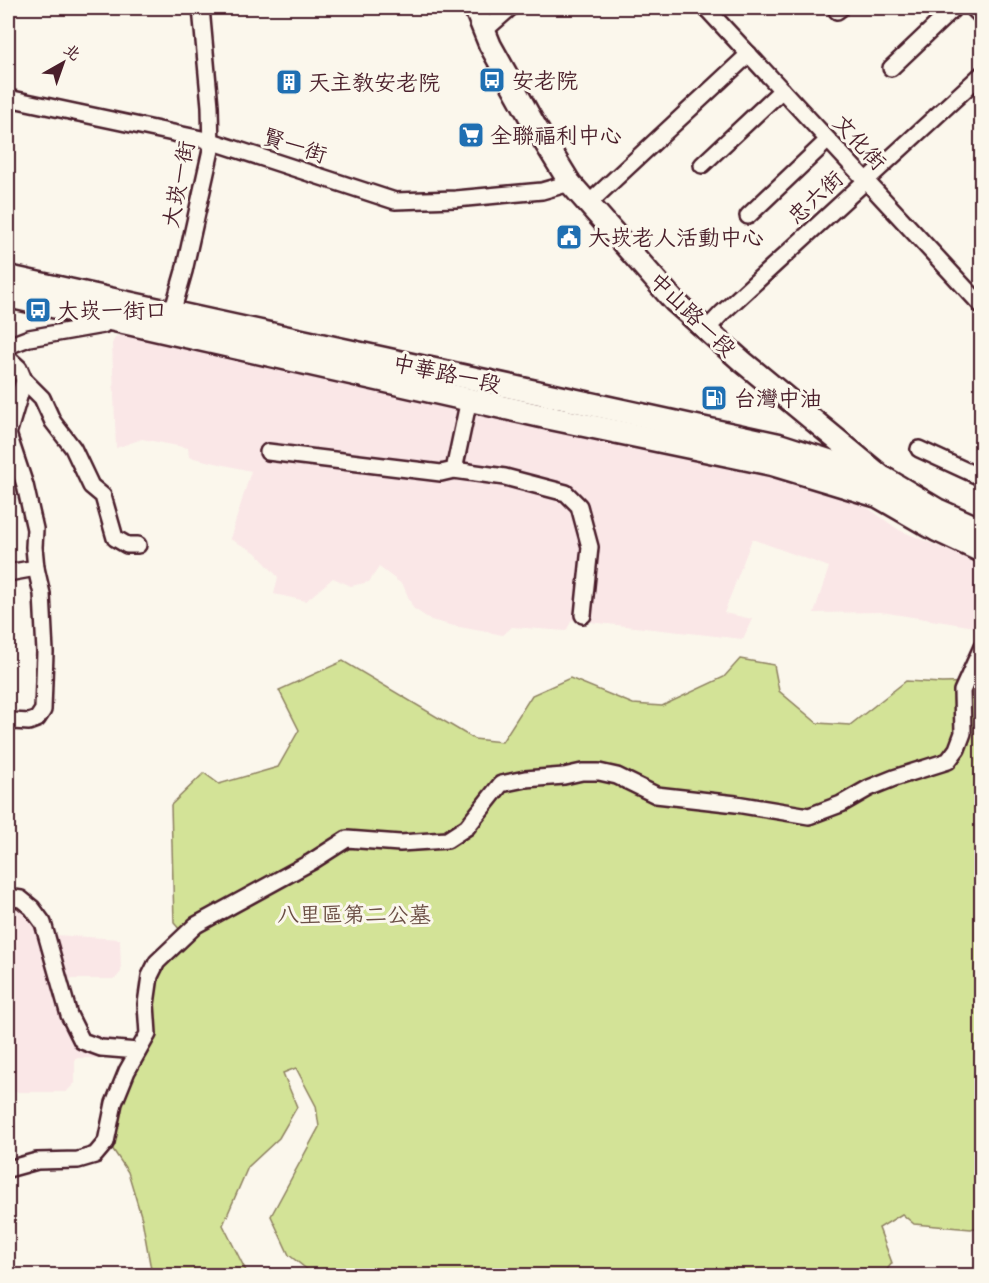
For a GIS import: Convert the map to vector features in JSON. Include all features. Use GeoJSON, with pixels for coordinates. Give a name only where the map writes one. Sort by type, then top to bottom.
{"type":"FeatureCollection","features":[{"type":"Feature","properties":{"kind":"main road","name":"中山路一段"},"geometry":{"type":"LineString","coordinates":[[475,8],[490,45],[570,183],[674,300],[801,411],[881,487]]}},
{"type":"Feature","properties":{"kind":"main road","name":"中華路一段"},"geometry":{"type":"LineString","coordinates":[[8,277],[110,309],[469,399],[881,487]]}},
{"type":"Feature","properties":{"kind":"main road","name":"中華路一段"},"geometry":{"type":"LineString","coordinates":[[8,296],[110,309]]}},
{"type":"Feature","properties":{"kind":"main road","name":"中華路一段"},"geometry":{"type":"LineString","coordinates":[[169,323],[779,445],[881,487]]}},
{"type":"Feature","properties":{"kind":"main road"},"geometry":{"type":"LineString","coordinates":[[881,487],[981,530]]}},
{"type":"Feature","properties":{"kind":"main road"},"geometry":{"type":"LineString","coordinates":[[881,487],[937,530],[981,551]]}},
{"type":"Feature","properties":{"kind":"street","name":"大崁一街"},"geometry":{"type":"LineString","coordinates":[[169,323],[211,150],[210,106],[201,8]]}},
{"type":"Feature","properties":{"kind":"street"},"geometry":{"type":"LineString","coordinates":[[485,30],[510,8]]}},
{"type":"Feature","properties":{"kind":"street","name":"文化街"},"geometry":{"type":"LineString","coordinates":[[706,8],[981,306]]}},
{"type":"Feature","properties":{"kind":"street"},"geometry":{"type":"LineString","coordinates":[[891,68],[954,8]]}},
{"type":"Feature","properties":{"kind":"street"},"geometry":{"type":"LineString","coordinates":[[973,8],[981,17]]}},
{"type":"Feature","properties":{"kind":"street"},"geometry":{"type":"LineString","coordinates":[[588,204],[749,54]]}},
{"type":"Feature","properties":{"kind":"street","name":"忠六街"},"geometry":{"type":"LineString","coordinates":[[706,330],[981,74]]}},
{"type":"Feature","properties":{"kind":"street"},"geometry":{"type":"LineString","coordinates":[[702,165],[783,90]]}},
{"type":"Feature","properties":{"kind":"street","name":"賢一街"},"geometry":{"type":"LineString","coordinates":[[8,99],[210,141],[396,201],[456,199],[542,191],[570,183]]}},
{"type":"Feature","properties":{"kind":"street"},"geometry":{"type":"LineString","coordinates":[[748,216],[828,140]]}},
{"type":"Feature","properties":{"kind":"street"},"geometry":{"type":"LineString","coordinates":[[8,346],[29,338],[103,325],[110,309]]}},
{"type":"Feature","properties":{"kind":"street"},"geometry":{"type":"LineString","coordinates":[[8,358],[19,368],[24,380],[42,398],[52,422],[73,448],[91,486],[103,496],[115,538],[127,545],[138,545]]}},
{"type":"Feature","properties":{"kind":"street"},"geometry":{"type":"LineString","coordinates":[[12,721],[30,722],[37,719],[43,710],[45,640],[42,594],[34,548],[35,529],[26,485],[8,434],[24,380]]}},
{"type":"Feature","properties":{"kind":"street"},"geometry":{"type":"LineString","coordinates":[[454,470],[469,399]]}},
{"type":"Feature","properties":{"kind":"street"},"geometry":{"type":"LineString","coordinates":[[919,449],[981,478]]}},
{"type":"Feature","properties":{"kind":"street"},"geometry":{"type":"LineString","coordinates":[[268,452],[441,473],[454,470],[505,477],[566,493],[579,506],[590,547],[583,615]]}},
{"type":"Feature","properties":{"kind":"street"},"geometry":{"type":"LineString","coordinates":[[8,573],[36,568]]}},
{"type":"Feature","properties":{"kind":"street"},"geometry":{"type":"LineString","coordinates":[[8,1169],[37,1161],[78,1160],[95,1155],[106,1142],[114,1103],[127,1071],[148,1034],[147,1004],[150,976],[157,962],[196,925],[311,862],[347,839],[399,843],[447,840],[467,827],[501,784],[525,778],[564,776],[582,772],[599,772],[617,776],[656,795],[736,804],[809,816],[841,804],[868,788],[948,761],[957,749],[963,733],[962,691],[981,647]]}},
{"type":"Feature","properties":{"kind":"street"},"geometry":{"type":"LineString","coordinates":[[8,897],[21,899],[32,908],[43,923],[69,1015],[82,1041],[101,1048],[138,1051]]}},
{"type":"Feature","properties":{"kind":"shaded area"},"geometry":{"type":"Polygon","coordinates":[[[124,333],[812,484],[868,508],[899,530],[981,564],[981,625],[975,627],[881,612],[814,613],[829,567],[752,539],[724,613],[752,619],[743,639],[572,620],[566,631],[512,627],[503,635],[454,626],[431,620],[413,608],[403,585],[379,567],[369,582],[351,586],[333,578],[306,601],[274,594],[278,577],[255,552],[230,539],[251,471],[189,457],[188,448],[142,439],[116,448],[112,344],[115,337],[124,333]]]}},
{"type":"Feature","properties":{"kind":"shaded area"},"geometry":{"type":"Polygon","coordinates":[[[8,894],[35,903],[55,935],[120,939],[121,972],[115,979],[66,979],[80,1031],[130,1042],[121,1058],[75,1058],[75,1083],[66,1092],[8,1092],[8,894]]]}},
{"type":"Feature","properties":{"kind":"green space","name":"八里區第二公墓"},"geometry":{"type":"Polygon","coordinates":[[[740,659],[774,665],[779,691],[817,723],[850,725],[906,681],[981,682],[981,1226],[971,1229],[914,1224],[902,1214],[879,1228],[892,1263],[883,1275],[312,1275],[289,1255],[271,1216],[319,1127],[316,1106],[296,1068],[283,1073],[297,1107],[279,1138],[248,1167],[223,1225],[248,1275],[152,1275],[142,1219],[128,1172],[110,1145],[129,1078],[153,1024],[155,985],[161,967],[187,938],[174,923],[171,805],[204,773],[219,784],[278,767],[299,730],[279,690],[343,661],[474,739],[502,742],[532,695],[570,678],[633,704],[662,706],[724,677],[740,659]]]}},
{"type":"Feature","properties":{"kind":"place","name":"安老院"},"geometry":{"type":"Point","coordinates":[492,80]}},
{"type":"Feature","properties":{"kind":"place","name":"天主教安老院"},"geometry":{"type":"Point","coordinates":[289,82]}},
{"type":"Feature","properties":{"kind":"place","name":"全聯福利中心"},"geometry":{"type":"Point","coordinates":[471,135]}},
{"type":"Feature","properties":{"kind":"place","name":"大崁老人活動中心"},"geometry":{"type":"Point","coordinates":[569,237]}},
{"type":"Feature","properties":{"kind":"place","name":"大崁一街口"},"geometry":{"type":"Point","coordinates":[38,310]}},
{"type":"Feature","properties":{"kind":"place","name":"台灣中油"},"geometry":{"type":"Point","coordinates":[714,398]}}]}
